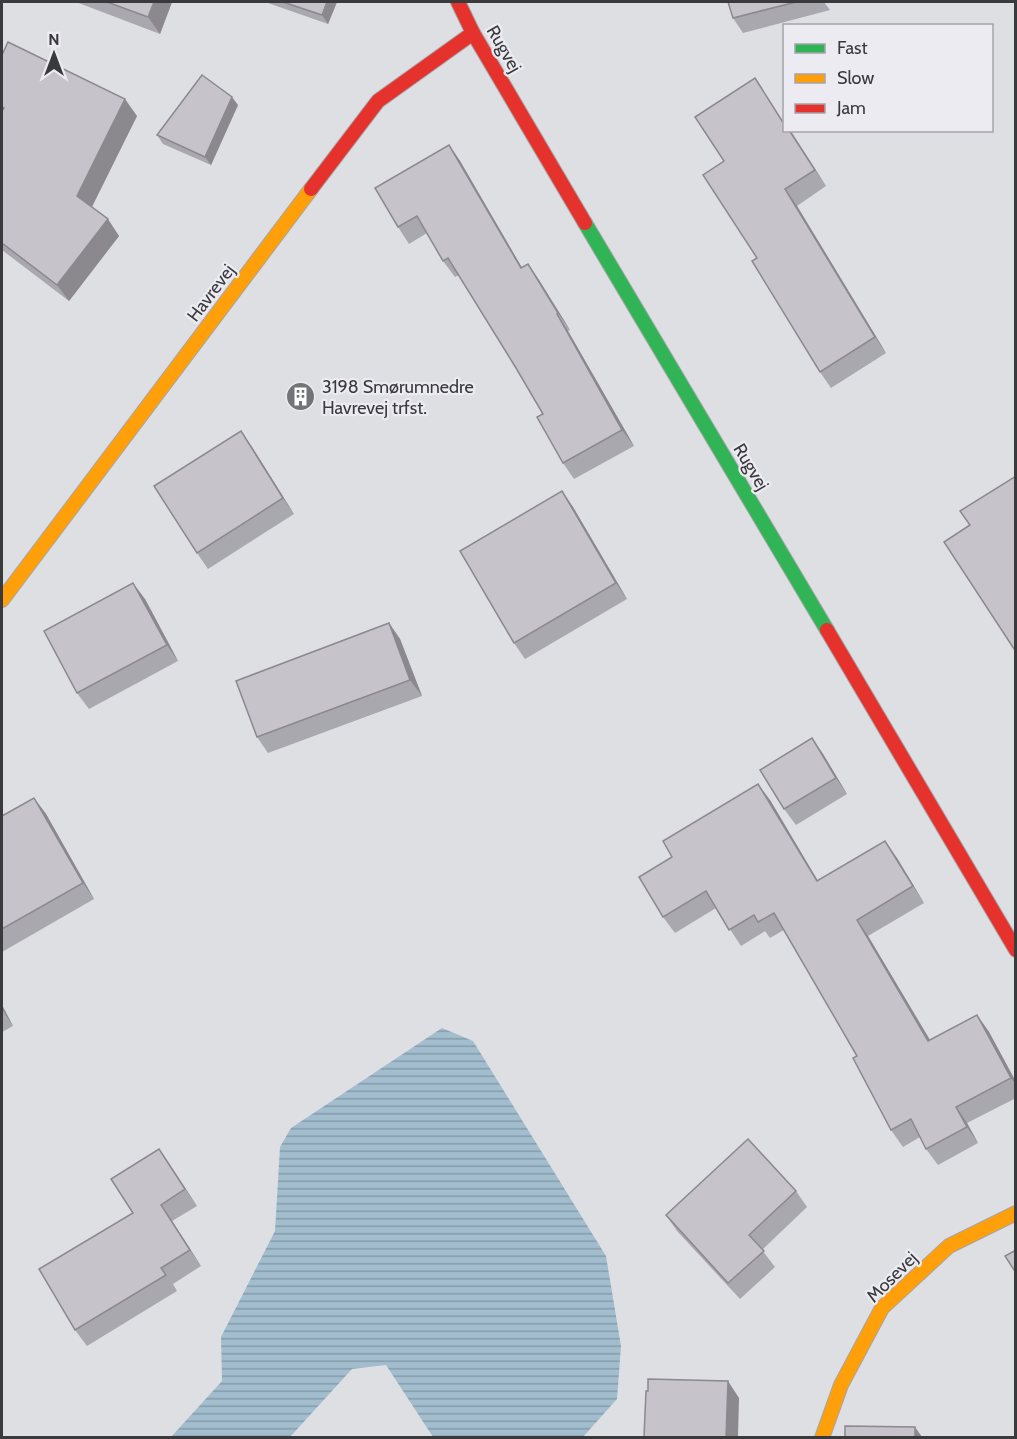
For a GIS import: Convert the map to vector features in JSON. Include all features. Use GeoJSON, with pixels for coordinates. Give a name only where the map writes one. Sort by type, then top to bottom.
{"type":"FeatureCollection","features":[{"type":"Feature","properties":{"kind":"street","name":"Rugvej"},"geometry":{"type":"LineString","coordinates":[[458,2],[473,33],[1016,950]]}},
{"type":"Feature","properties":{"kind":"street","name":"Havrevej"},"geometry":{"type":"LineString","coordinates":[[2,600],[378,101],[473,33]]}},
{"type":"Feature","properties":{"kind":"street","name":"Mosevej"},"geometry":{"type":"LineString","coordinates":[[822,1437],[841,1385],[882,1308],[949,1246],[1016,1213]]}},
{"type":"Feature","properties":{"kind":"water"},"geometry":{"type":"Polygon","coordinates":[[[442,1028],[473,1041],[606,1256],[621,1346],[617,1399],[583,1437],[433,1437],[386,1365],[352,1369],[290,1437],[171,1437],[222,1381],[221,1337],[275,1231],[280,1147],[291,1128],[442,1028]]]}},
{"type":"Feature","properties":{"kind":"building"},"geometry":{"type":"Polygon","coordinates":[[[107,2],[154,2],[148,17],[107,2]]]}},
{"type":"Feature","properties":{"kind":"building"},"geometry":{"type":"Polygon","coordinates":[[[283,2],[327,2],[322,15],[283,2]]]}},
{"type":"Feature","properties":{"kind":"building"},"geometry":{"type":"Polygon","coordinates":[[[728,2],[796,2],[733,18],[728,2]]]}},
{"type":"Feature","properties":{"kind":"building"},"geometry":{"type":"Polygon","coordinates":[[[8,42],[125,99],[77,196],[108,219],[57,285],[2,243],[2,111],[4,108],[2,107],[2,55],[8,42]]]}},
{"type":"Feature","properties":{"kind":"building"},"geometry":{"type":"Polygon","coordinates":[[[202,75],[232,97],[205,157],[157,135],[202,75]]]}},
{"type":"Feature","properties":{"kind":"building"},"geometry":{"type":"Polygon","coordinates":[[[755,78],[783,122],[783,132],[790,132],[815,170],[785,189],[875,337],[820,372],[752,261],[757,258],[703,175],[724,161],[695,117],[755,78]]]}},
{"type":"Feature","properties":{"kind":"building"},"geometry":{"type":"Polygon","coordinates":[[[449,145],[521,268],[528,264],[558,313],[622,430],[563,463],[537,417],[543,414],[448,258],[443,261],[417,216],[398,227],[375,188],[449,145]]]}},
{"type":"Feature","properties":{"kind":"building"},"geometry":{"type":"Polygon","coordinates":[[[241,431],[283,498],[197,553],[154,486],[241,431]]]}},
{"type":"Feature","properties":{"kind":"building"},"geometry":{"type":"Polygon","coordinates":[[[1016,476],[1016,652],[944,542],[970,525],[960,511],[1016,476]]]}},
{"type":"Feature","properties":{"kind":"building"},"geometry":{"type":"Polygon","coordinates":[[[562,491],[616,583],[514,643],[460,551],[562,491]]]}},
{"type":"Feature","properties":{"kind":"building"},"geometry":{"type":"Polygon","coordinates":[[[133,583],[167,645],[77,693],[44,631],[133,583]]]}},
{"type":"Feature","properties":{"kind":"building"},"geometry":{"type":"Polygon","coordinates":[[[389,623],[410,680],[257,737],[236,681],[389,623]]]}},
{"type":"Feature","properties":{"kind":"building"},"geometry":{"type":"Polygon","coordinates":[[[812,738],[836,778],[784,809],[760,770],[812,738]]]}},
{"type":"Feature","properties":{"kind":"building"},"geometry":{"type":"Polygon","coordinates":[[[758,784],[817,881],[885,841],[913,886],[857,920],[928,1041],[977,1015],[1011,1078],[956,1107],[967,1127],[926,1149],[911,1119],[891,1130],[853,1058],[857,1056],[774,913],[758,922],[754,915],[729,930],[706,891],[663,917],[639,877],[672,857],[663,841],[758,784]]]}},
{"type":"Feature","properties":{"kind":"building"},"geometry":{"type":"Polygon","coordinates":[[[34,798],[83,883],[2,929],[2,816],[34,798]]]}},
{"type":"Feature","properties":{"kind":"building"},"geometry":{"type":"Polygon","coordinates":[[[748,1139],[796,1191],[749,1235],[764,1251],[728,1283],[666,1215],[748,1139]]]}},
{"type":"Feature","properties":{"kind":"building"},"geometry":{"type":"Polygon","coordinates":[[[159,1149],[185,1189],[161,1205],[190,1250],[161,1268],[166,1275],[75,1330],[39,1269],[133,1213],[111,1179],[159,1149]]]}},
{"type":"Feature","properties":{"kind":"building"},"geometry":{"type":"Polygon","coordinates":[[[1016,1250],[1016,1273],[1005,1256],[1016,1250]]]}},
{"type":"Feature","properties":{"kind":"building"},"geometry":{"type":"Polygon","coordinates":[[[648,1379],[728,1381],[726,1437],[644,1437],[648,1379]]]}},
{"type":"Feature","properties":{"kind":"building"},"geometry":{"type":"Polygon","coordinates":[[[845,1426],[915,1427],[915,1437],[845,1437],[845,1426]]]}},
{"type":"Feature","properties":{"kind":"traffic: fast"},"geometry":{"type":"LineString","coordinates":[[585,223],[827,630]]}},
{"type":"Feature","properties":{"kind":"traffic: slow"},"geometry":{"type":"LineString","coordinates":[[2,600],[311,189]]}},
{"type":"Feature","properties":{"kind":"traffic: slow"},"geometry":{"type":"LineString","coordinates":[[822,1438],[841,1385],[882,1308],[949,1246],[1016,1213]]}},
{"type":"Feature","properties":{"kind":"traffic: jam"},"geometry":{"type":"LineString","coordinates":[[458,2],[473,33],[585,223]]}},
{"type":"Feature","properties":{"kind":"traffic: jam"},"geometry":{"type":"LineString","coordinates":[[311,189],[378,101],[473,33]]}},
{"type":"Feature","properties":{"kind":"traffic: jam"},"geometry":{"type":"LineString","coordinates":[[827,630],[1016,950]]}},
{"type":"Feature","properties":{"kind":"place","name":"3198 Smørumnedre Havrevej trfst."},"geometry":{"type":"Point","coordinates":[301,397]}}]}
